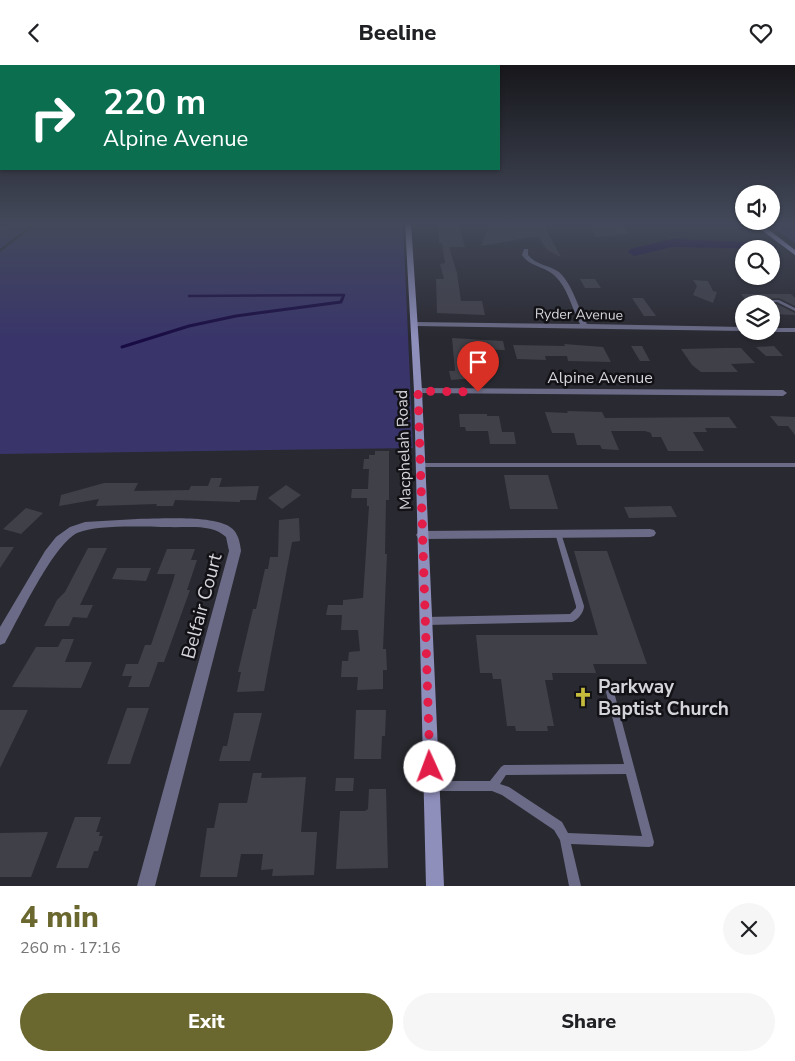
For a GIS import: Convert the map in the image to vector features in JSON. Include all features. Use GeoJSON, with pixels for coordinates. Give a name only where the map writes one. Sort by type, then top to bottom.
{"type":"FeatureCollection","features":[{"type":"Feature","properties":{"kind":"street","name":"Macphelah Road"},"geometry":{"type":"LineString","coordinates":[[411,261],[418,391],[435,886]]}},
{"type":"Feature","properties":{"kind":"street"},"geometry":{"type":"LineString","coordinates":[[532,261],[551,270],[559,277],[585,327]]}},
{"type":"Feature","properties":{"kind":"street","name":"Ryder Avenue"},"geometry":{"type":"LineString","coordinates":[[415,324],[735,329]]}},
{"type":"Feature","properties":{"kind":"street"},"geometry":{"type":"LineString","coordinates":[[780,330],[795,330]]}},
{"type":"Feature","properties":{"kind":"street","name":"Alpine Avenue"},"geometry":{"type":"LineString","coordinates":[[418,391],[783,393]]}},
{"type":"Feature","properties":{"kind":"street","name":"Belfair Court"},"geometry":{"type":"LineString","coordinates":[[0,639],[49,554],[58,543],[74,530],[94,525],[204,524],[217,525],[232,533],[236,551],[146,886]]}},
{"type":"Feature","properties":{"kind":"street"},"geometry":{"type":"LineString","coordinates":[[422,535],[650,533]]}},
{"type":"Feature","properties":{"kind":"lane"},"geometry":{"type":"LineString","coordinates":[[780,302],[795,310]]}},
{"type":"Feature","properties":{"kind":"lane"},"geometry":{"type":"LineString","coordinates":[[420,465],[795,465]]}},
{"type":"Feature","properties":{"kind":"lane"},"geometry":{"type":"LineString","coordinates":[[425,621],[572,618],[580,609],[580,606],[558,533]]}},
{"type":"Feature","properties":{"kind":"lane"},"geometry":{"type":"LineString","coordinates":[[565,838],[649,842],[610,692]]}},
{"type":"Feature","properties":{"kind":"lane"},"geometry":{"type":"LineString","coordinates":[[492,786],[504,770],[630,769]]}},
{"type":"Feature","properties":{"kind":"lane"},"geometry":{"type":"LineString","coordinates":[[431,786],[492,786],[505,791],[558,826],[565,838],[575,886]]}},
{"type":"Feature","properties":{"kind":"shaded area"},"geometry":{"type":"Polygon","coordinates":[[[0,261],[405,261],[413,448],[0,454],[0,261]]]}},
{"type":"Feature","properties":{"kind":"building"},"geometry":{"type":"Polygon","coordinates":[[[445,261],[453,261],[461,301],[482,301],[485,315],[437,313],[436,279],[444,279],[440,264],[445,263],[445,261]]]}},
{"type":"Feature","properties":{"kind":"building"},"geometry":{"type":"Polygon","coordinates":[[[580,279],[595,279],[601,288],[585,288],[580,279]]]}},
{"type":"Feature","properties":{"kind":"building"},"geometry":{"type":"Polygon","coordinates":[[[693,280],[708,281],[713,291],[717,292],[713,303],[693,295],[697,286],[693,280]]]}},
{"type":"Feature","properties":{"kind":"building"},"geometry":{"type":"Polygon","coordinates":[[[791,294],[795,298],[795,306],[780,298],[780,295],[742,295],[791,294]]]}},
{"type":"Feature","properties":{"kind":"building"},"geometry":{"type":"Polygon","coordinates":[[[632,298],[643,298],[656,316],[644,316],[632,298]]]}},
{"type":"Feature","properties":{"kind":"building"},"geometry":{"type":"Polygon","coordinates":[[[780,306],[795,313],[795,315],[780,314],[780,306]]]}},
{"type":"Feature","properties":{"kind":"building"},"geometry":{"type":"Polygon","coordinates":[[[452,338],[503,341],[505,350],[469,349],[474,378],[451,380],[449,371],[455,371],[452,338]]]}},
{"type":"Feature","properties":{"kind":"building"},"geometry":{"type":"Polygon","coordinates":[[[564,344],[603,347],[611,362],[568,361],[567,356],[545,356],[546,360],[517,359],[513,345],[565,346],[564,344]]]}},
{"type":"Feature","properties":{"kind":"building"},"geometry":{"type":"Polygon","coordinates":[[[631,346],[642,346],[650,361],[640,361],[631,346]]]}},
{"type":"Feature","properties":{"kind":"building"},"geometry":{"type":"Polygon","coordinates":[[[774,346],[783,356],[766,356],[756,347],[774,346]]]}},
{"type":"Feature","properties":{"kind":"building"},"geometry":{"type":"Polygon","coordinates":[[[741,348],[755,363],[731,364],[738,372],[701,372],[692,365],[681,349],[741,348]]]}},
{"type":"Feature","properties":{"kind":"building"},"geometry":{"type":"Polygon","coordinates":[[[567,411],[602,412],[605,418],[729,417],[737,428],[705,428],[707,432],[693,432],[704,451],[668,451],[661,437],[652,437],[651,433],[645,431],[611,431],[619,450],[602,449],[600,445],[577,445],[574,433],[552,433],[545,412],[568,413],[567,411]]]}},
{"type":"Feature","properties":{"kind":"building"},"geometry":{"type":"Polygon","coordinates":[[[459,414],[499,416],[502,432],[514,432],[516,444],[490,444],[488,431],[466,431],[465,427],[460,427],[459,414]]]}},
{"type":"Feature","properties":{"kind":"building"},"geometry":{"type":"Polygon","coordinates":[[[770,416],[795,417],[795,435],[788,426],[778,426],[770,416]]]}},
{"type":"Feature","properties":{"kind":"building"},"geometry":{"type":"Polygon","coordinates":[[[375,451],[389,451],[389,500],[386,500],[385,554],[387,554],[383,649],[386,649],[387,670],[383,670],[383,689],[357,690],[358,677],[341,677],[342,661],[348,661],[349,652],[360,651],[358,630],[341,630],[342,615],[326,615],[328,605],[343,605],[343,600],[363,598],[369,506],[367,506],[367,498],[351,498],[352,489],[368,489],[369,469],[363,469],[364,459],[369,459],[369,455],[375,455],[375,451]]]}},
{"type":"Feature","properties":{"kind":"building"},"geometry":{"type":"Polygon","coordinates":[[[504,475],[548,475],[558,509],[510,509],[504,475]]]}},
{"type":"Feature","properties":{"kind":"building"},"geometry":{"type":"Polygon","coordinates":[[[211,478],[222,478],[219,487],[259,486],[256,500],[240,500],[240,502],[175,500],[173,506],[156,506],[157,504],[96,506],[99,499],[59,506],[61,495],[104,483],[138,483],[134,491],[189,490],[191,486],[208,486],[211,478]]]}},
{"type":"Feature","properties":{"kind":"building"},"geometry":{"type":"Polygon","coordinates":[[[286,485],[301,495],[282,509],[268,498],[286,485]]]}},
{"type":"Feature","properties":{"kind":"building"},"geometry":{"type":"Polygon","coordinates":[[[671,506],[677,517],[629,518],[624,507],[671,506]]]}},
{"type":"Feature","properties":{"kind":"building"},"geometry":{"type":"Polygon","coordinates":[[[26,508],[43,513],[21,534],[3,529],[26,508]]]}},
{"type":"Feature","properties":{"kind":"building"},"geometry":{"type":"Polygon","coordinates":[[[299,518],[300,541],[292,542],[264,691],[237,692],[241,672],[238,672],[265,569],[268,569],[270,557],[278,557],[279,520],[299,518]]]}},
{"type":"Feature","properties":{"kind":"building"},"geometry":{"type":"Polygon","coordinates":[[[0,547],[14,547],[0,568],[0,547]]]}},
{"type":"Feature","properties":{"kind":"building"},"geometry":{"type":"Polygon","coordinates":[[[88,548],[107,548],[80,605],[93,605],[87,618],[73,617],[69,626],[44,626],[57,600],[65,592],[88,548]]]}},
{"type":"Feature","properties":{"kind":"building"},"geometry":{"type":"Polygon","coordinates":[[[167,549],[195,549],[191,560],[197,560],[187,590],[190,590],[164,662],[158,662],[149,687],[128,687],[132,676],[122,676],[126,664],[138,664],[145,645],[151,645],[175,574],[157,574],[167,549]]]}},
{"type":"Feature","properties":{"kind":"building"},"geometry":{"type":"Polygon","coordinates":[[[574,551],[607,551],[647,664],[593,664],[596,673],[552,673],[553,680],[545,680],[554,726],[547,726],[548,731],[516,731],[515,726],[507,726],[501,679],[493,679],[492,673],[480,673],[476,635],[598,635],[574,551]]]}},
{"type":"Feature","properties":{"kind":"building"},"geometry":{"type":"Polygon","coordinates":[[[117,568],[151,568],[146,581],[112,579],[117,568]]]}},
{"type":"Feature","properties":{"kind":"building"},"geometry":{"type":"Polygon","coordinates":[[[62,639],[74,639],[65,662],[92,662],[81,688],[12,687],[36,647],[58,647],[62,639]]]}},
{"type":"Feature","properties":{"kind":"building"},"geometry":{"type":"Polygon","coordinates":[[[127,708],[149,708],[130,764],[107,764],[127,708]]]}},
{"type":"Feature","properties":{"kind":"building"},"geometry":{"type":"Polygon","coordinates":[[[0,710],[28,710],[0,768],[0,710]]]}},
{"type":"Feature","properties":{"kind":"building"},"geometry":{"type":"Polygon","coordinates":[[[356,710],[386,710],[385,736],[382,736],[381,759],[354,759],[356,710]]]}},
{"type":"Feature","properties":{"kind":"building"},"geometry":{"type":"Polygon","coordinates":[[[234,713],[262,713],[250,761],[219,761],[223,746],[227,746],[234,713]]]}},
{"type":"Feature","properties":{"kind":"building"},"geometry":{"type":"Polygon","coordinates":[[[253,773],[262,773],[261,778],[306,777],[301,832],[317,832],[314,875],[272,876],[273,869],[261,870],[263,854],[241,854],[237,877],[200,877],[207,828],[214,828],[219,803],[247,803],[253,773]]]}},
{"type":"Feature","properties":{"kind":"building"},"geometry":{"type":"Polygon","coordinates":[[[336,778],[354,778],[353,791],[335,791],[336,778]]]}},
{"type":"Feature","properties":{"kind":"building"},"geometry":{"type":"Polygon","coordinates":[[[369,789],[386,789],[388,868],[336,869],[340,811],[365,811],[368,809],[369,789]]]}},
{"type":"Feature","properties":{"kind":"building"},"geometry":{"type":"Polygon","coordinates":[[[75,817],[101,817],[96,832],[100,832],[99,836],[103,836],[98,851],[94,851],[88,868],[56,868],[75,817]]]}},
{"type":"Feature","properties":{"kind":"building"},"geometry":{"type":"Polygon","coordinates":[[[48,832],[31,877],[0,877],[0,833],[48,832]]]}},
{"type":"Feature","properties":{"kind":"waterway"},"geometry":{"type":"LineString","coordinates":[[189,296],[344,295],[342,300]]}},
{"type":"Feature","properties":{"kind":"waterway"},"geometry":{"type":"LineString","coordinates":[[122,347],[189,326],[236,316],[341,302],[342,299]]}},
{"type":"Feature","properties":{"kind":"place","name":"Parkway Baptist Church"},"geometry":{"type":"Point","coordinates":[583,697]}},
{"type":"Feature","properties":{"kind":"route"},"geometry":{"type":"LineString","coordinates":[[430,767],[418,391],[478,392]]}}]}
